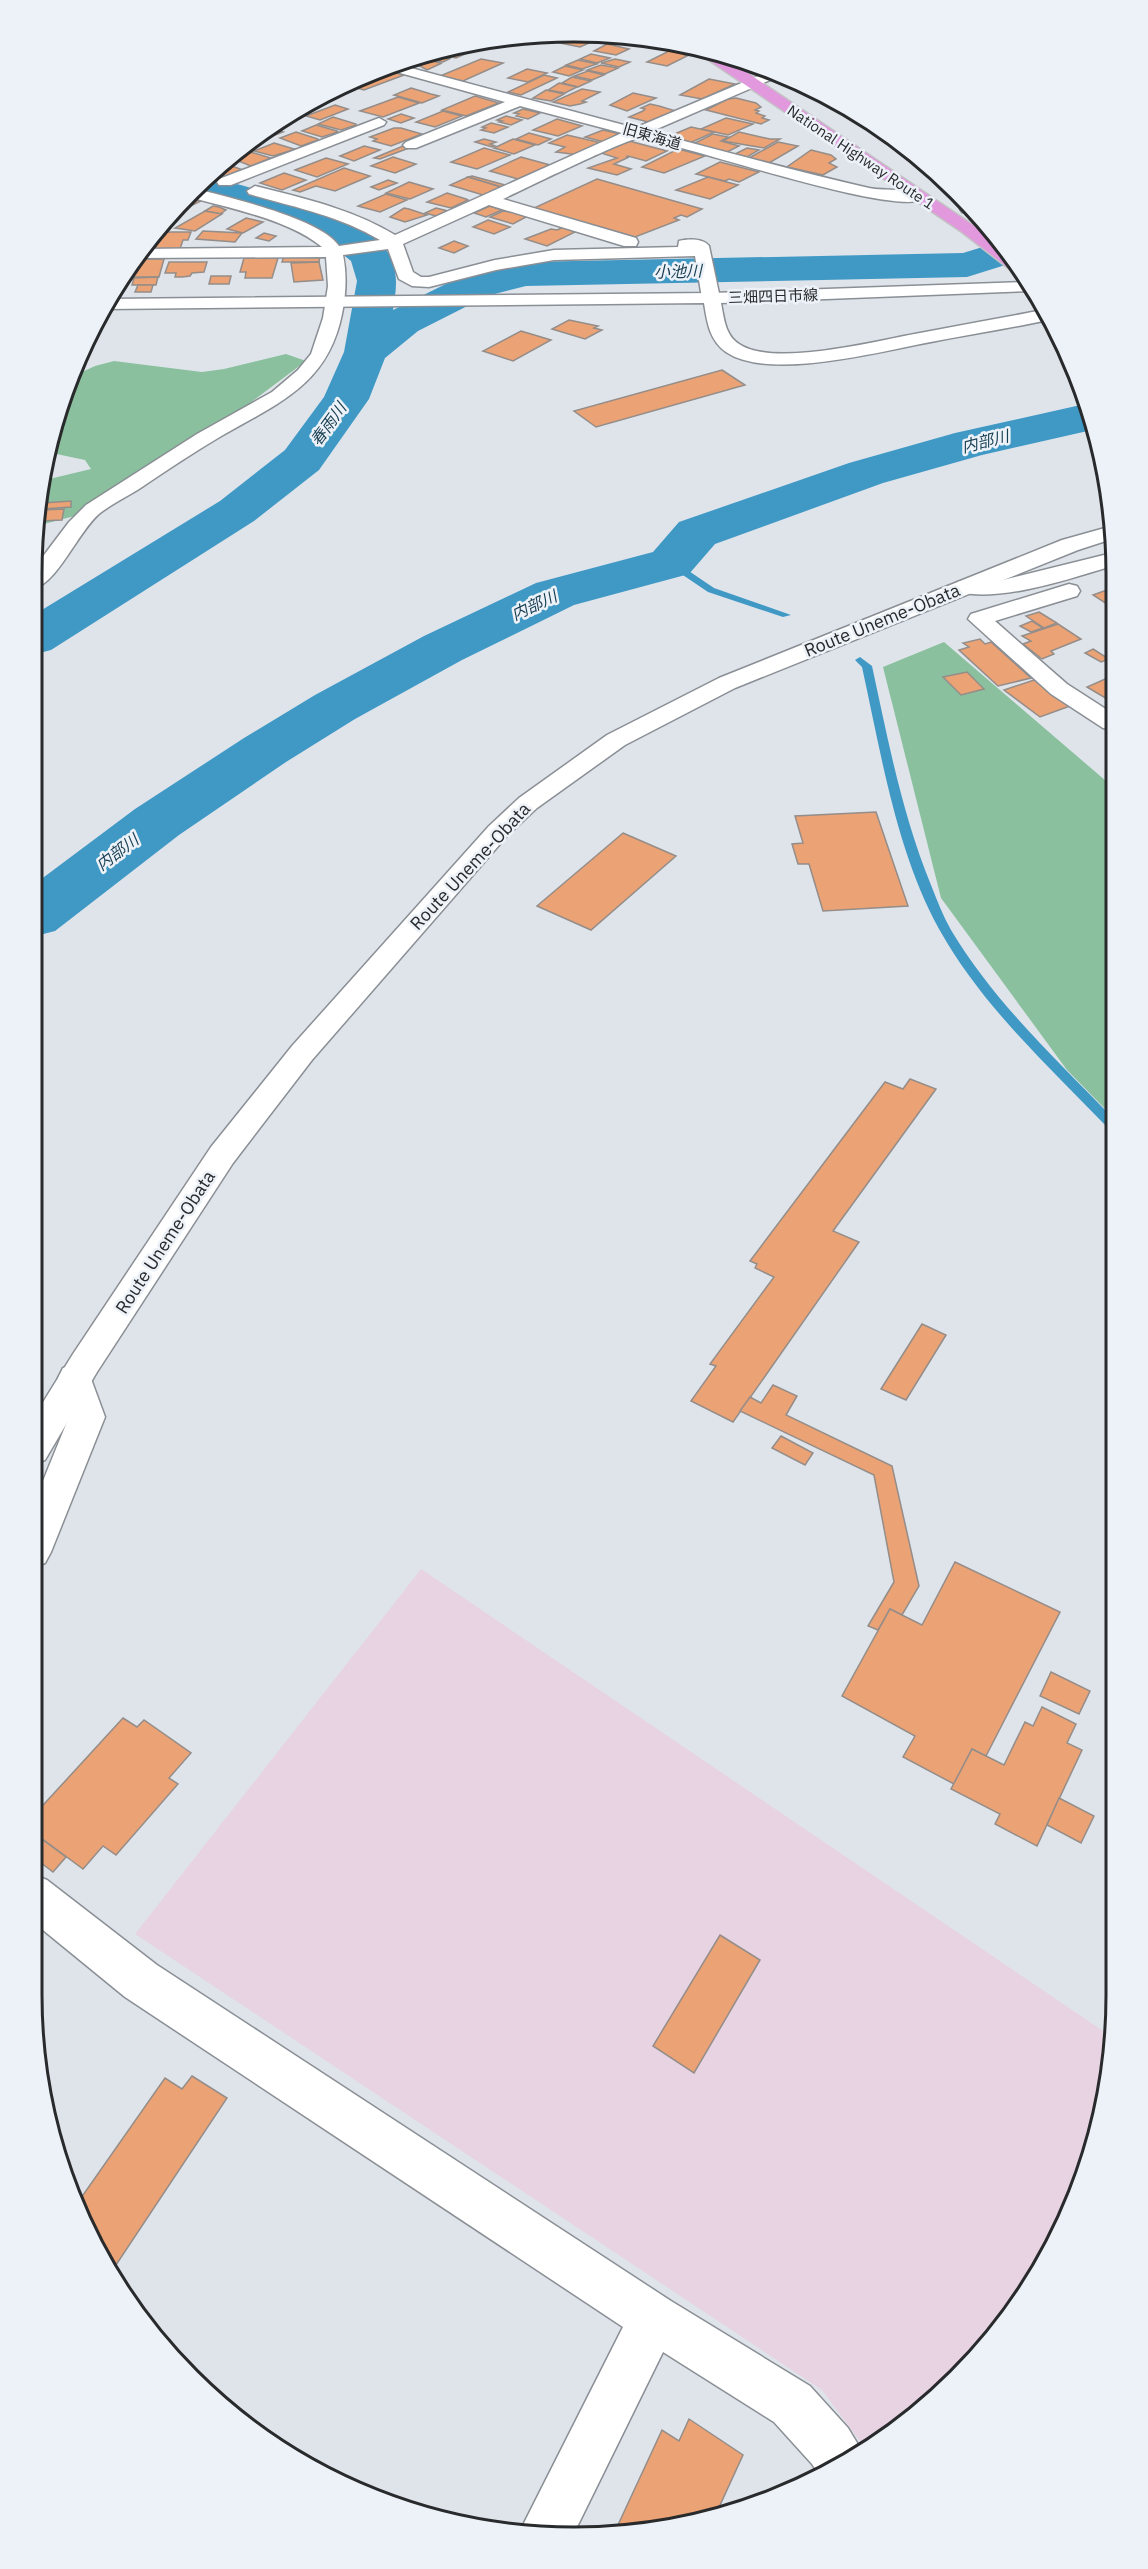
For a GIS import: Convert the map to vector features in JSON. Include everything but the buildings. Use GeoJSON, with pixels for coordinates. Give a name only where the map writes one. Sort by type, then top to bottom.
{"type":"FeatureCollection","features":[{"type":"Feature","properties":{"kind":"highway","name":"National Highway Route 1"},"geometry":{"type":"LineString","coordinates":[[726,64],[919,197],[963,211]]}},
{"type":"Feature","properties":{"kind":"highway","name":"National Highway Route 1"},"geometry":{"type":"LineString","coordinates":[[788,87],[924,181]]}},
{"type":"Feature","properties":{"kind":"street","name":"旧東海道"},"geometry":{"type":"LineString","coordinates":[[403,70],[635,133],[875,194],[919,197]]}},
{"type":"Feature","properties":{"kind":"street"},"geometry":{"type":"LineString","coordinates":[[149,254],[338,251],[388,243],[766,77]]}},
{"type":"Feature","properties":{"kind":"street"},"geometry":{"type":"LineString","coordinates":[[411,145],[519,101]]}},
{"type":"Feature","properties":{"kind":"street"},"geometry":{"type":"LineString","coordinates":[[225,182],[379,122]]}},
{"type":"Feature","properties":{"kind":"street"},"geometry":{"type":"LineString","coordinates":[[217,179],[339,214],[366,225],[388,243],[405,275],[418,282],[440,280],[495,265],[554,255],[702,252]]}},
{"type":"Feature","properties":{"kind":"street"},"geometry":{"type":"LineString","coordinates":[[201,196],[275,218],[314,233],[338,251]]}},
{"type":"Feature","properties":{"kind":"street"},"geometry":{"type":"LineString","coordinates":[[116,304],[522,298],[709,292],[701,246],[627,242],[488,200]]}},
{"type":"Feature","properties":{"kind":"street"},"geometry":{"type":"LineString","coordinates":[[42,573],[54,560],[79,520],[93,509],[188,448],[270,400],[309,370],[323,349],[345,300],[338,270],[338,251]]}},
{"type":"Feature","properties":{"kind":"street","name":"三畑四日市線"},"geometry":{"type":"LineString","coordinates":[[1022,287],[709,292],[718,332],[724,342],[750,354],[784,359],[841,353],[1039,316]]}},
{"type":"Feature","properties":{"kind":"street","name":"Route Uneme-Obata"},"geometry":{"type":"LineString","coordinates":[[42,1433],[75,1378],[222,1155],[280,1081],[490,840],[528,803],[616,740],[727,683],[1104,534]]}},
{"type":"Feature","properties":{"kind":"street"},"geometry":{"type":"LineString","coordinates":[[966,587],[995,589],[1106,565]]}},
{"type":"Feature","properties":{"kind":"street"},"geometry":{"type":"LineString","coordinates":[[1106,573],[1101,581],[980,619],[1059,689],[1106,719]]}},
{"type":"Feature","properties":{"kind":"street"},"geometry":{"type":"LineString","coordinates":[[42,1527],[87,1417],[75,1378]]}},
{"type":"Feature","properties":{"kind":"street"},"geometry":{"type":"LineString","coordinates":[[42,1903],[141,1981],[654,2318],[792,2404],[837,2457]]}},
{"type":"Feature","properties":{"kind":"street"},"geometry":{"type":"LineString","coordinates":[[549,2526],[654,2318]]}},
{"type":"Feature","properties":{"kind":"shaded area"},"geometry":{"type":"Polygon","coordinates":[[[421,1569],[1105,2032],[1096,2099],[1088,2133],[1066,2199],[1035,2261],[1016,2291],[974,2346],[950,2371],[898,2417],[861,2443],[822,2390],[135,1934],[421,1569]]]}},
{"type":"Feature","properties":{"kind":"green space"},"geometry":{"type":"Polygon","coordinates":[[[286,354],[306,361],[170,463],[94,511],[45,524],[51,479],[91,469],[85,460],[56,454],[81,372],[114,361],[202,372],[286,354]]]}},
{"type":"Feature","properties":{"kind":"green space"},"geometry":{"type":"Polygon","coordinates":[[[944,642],[1106,781],[1106,1110],[1067,1070],[941,898],[883,667],[944,642]]]}},
{"type":"Feature","properties":{"kind":"waterway","name":"春雨川"},"geometry":{"type":"LineString","coordinates":[[208,188],[306,218],[338,231],[370,256],[377,281],[366,352]]}},
{"type":"Feature","properties":{"kind":"waterway","name":"小池川"},"geometry":{"type":"LineString","coordinates":[[366,352],[403,322],[473,287],[526,274],[967,265],[999,254]]}},
{"type":"Feature","properties":{"kind":"waterway","name":"春雨川"},"geometry":{"type":"LineString","coordinates":[[42,633],[237,511],[302,460],[346,399],[366,352]]}},
{"type":"Feature","properties":{"kind":"waterway","name":"内部川"},"geometry":{"type":"LineString","coordinates":[[42,909],[157,822],[265,750],[335,707],[443,648],[555,594],[671,563],[697,533],[866,473],[972,443],[1083,418]]}},
{"type":"Feature","properties":{"kind":"waterway"},"geometry":{"type":"LineString","coordinates":[[671,563],[711,590],[786,615]]}},
{"type":"Feature","properties":{"kind":"waterway"},"geometry":{"type":"LineString","coordinates":[[860,660],[867,666],[892,782],[908,838],[943,926],[963,958],[1003,1009],[1106,1119]]}}]}
